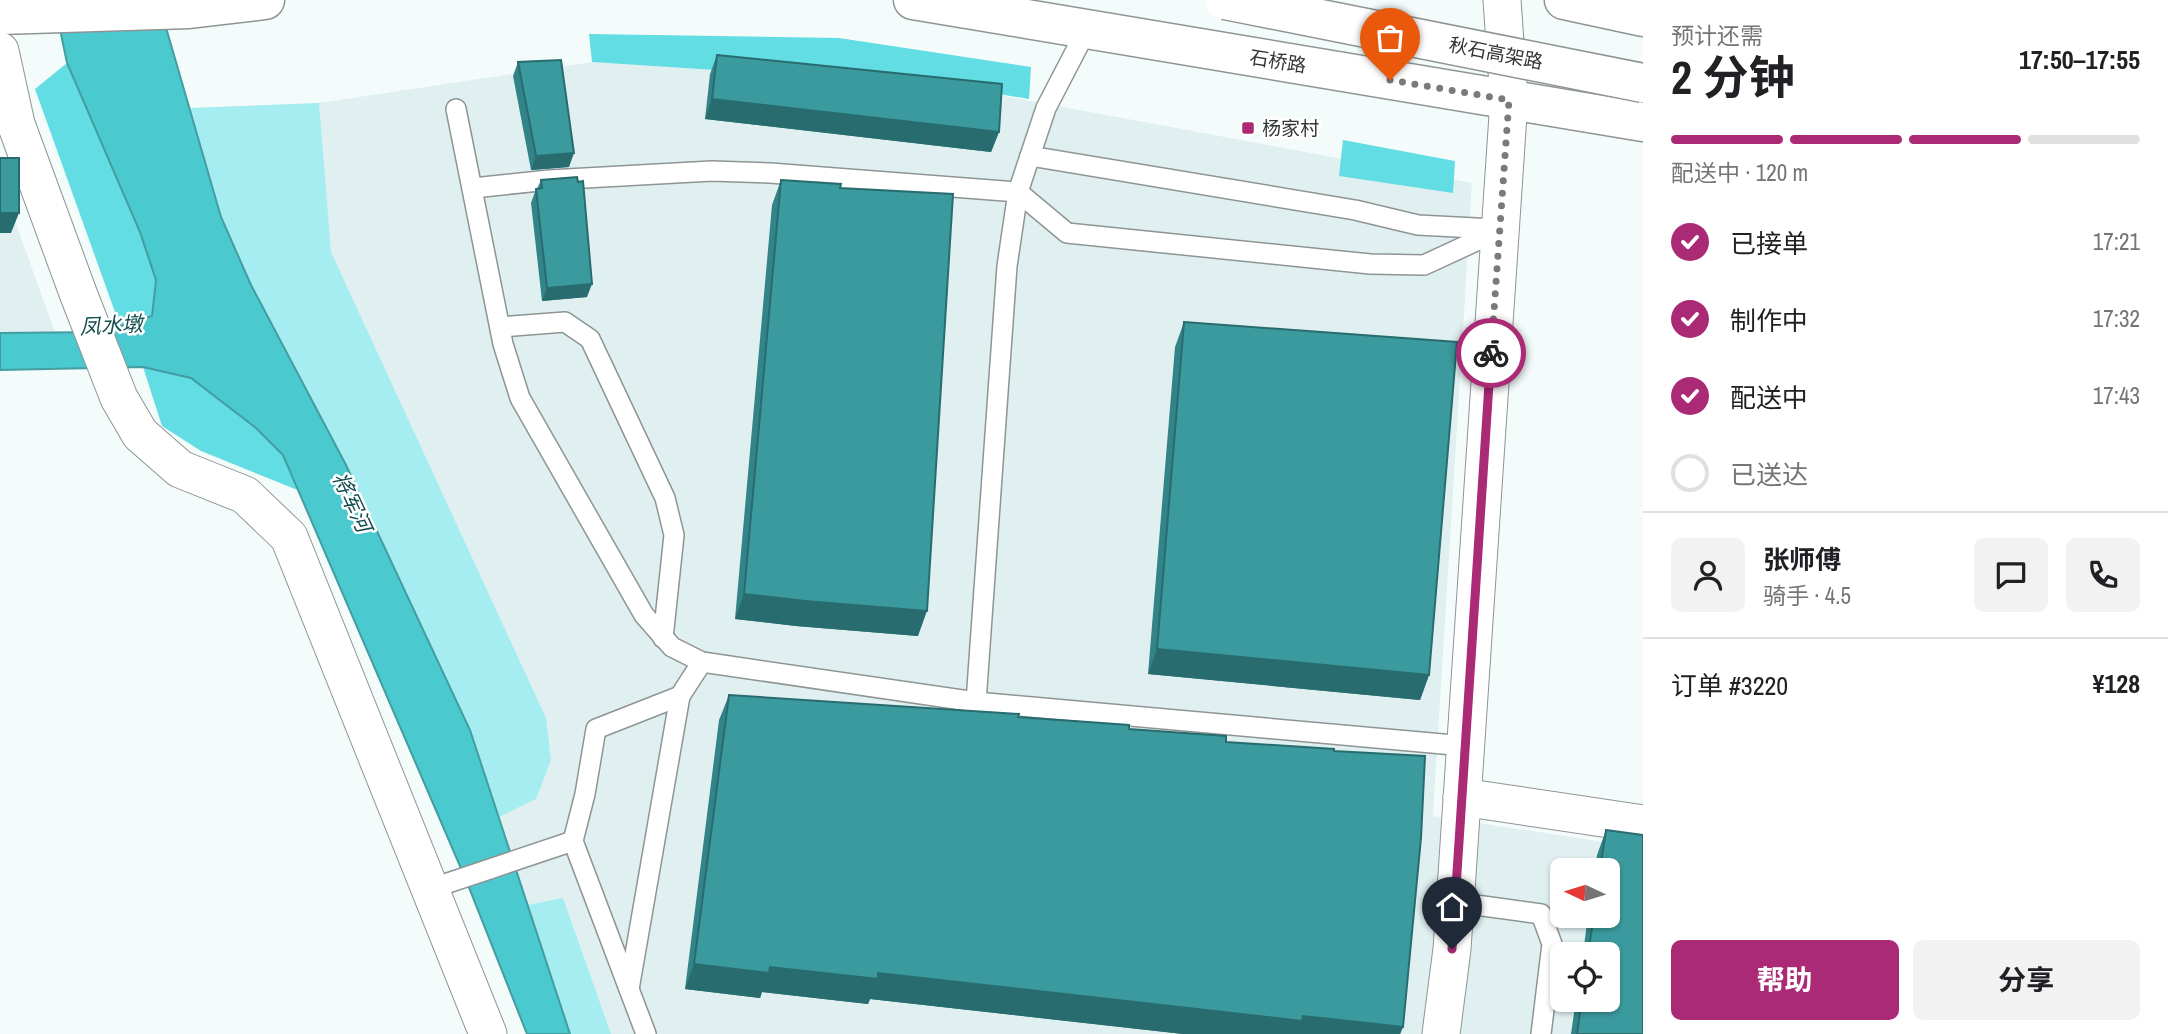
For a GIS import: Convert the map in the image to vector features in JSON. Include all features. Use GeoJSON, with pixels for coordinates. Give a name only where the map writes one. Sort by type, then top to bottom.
{"type":"FeatureCollection","features":[{"type":"Feature","properties":{"kind":"main road"},"geometry":{"type":"LineString","coordinates":[[0,15],[189,9],[265,0]]}},
{"type":"Feature","properties":{"kind":"main road","name":"石桥路"},"geometry":{"type":"LineString","coordinates":[[914,0],[1643,122]]}},
{"type":"Feature","properties":{"kind":"main road","name":"秋石高架路"},"geometry":{"type":"LineString","coordinates":[[1225,0],[1643,83]]}},
{"type":"Feature","properties":{"kind":"main road"},"geometry":{"type":"LineString","coordinates":[[1564,0],[1643,17]]}},
{"type":"Feature","properties":{"kind":"street"},"geometry":{"type":"LineString","coordinates":[[1441,1034],[1452,949],[1509,100],[1503,0]]}},
{"type":"Feature","properties":{"kind":"street"},"geometry":{"type":"LineString","coordinates":[[0,51],[8,125],[119,398],[140,434],[180,469],[245,495],[289,537],[488,1034]]}},
{"type":"Feature","properties":{"kind":"street"},"geometry":{"type":"LineString","coordinates":[[1462,797],[1643,824]]}},
{"type":"Feature","properties":{"kind":"lane"},"geometry":{"type":"LineString","coordinates":[[976,702],[1007,266],[1018,192],[1046,107],[1087,29]]}},
{"type":"Feature","properties":{"kind":"lane"},"geometry":{"type":"LineString","coordinates":[[456,109],[500,327],[520,398],[644,615],[672,647],[702,663],[976,702],[1465,746]]}},
{"type":"Feature","properties":{"kind":"lane"},"geometry":{"type":"LineString","coordinates":[[1030,156],[1355,210],[1418,225],[1500,230]]}},
{"type":"Feature","properties":{"kind":"lane"},"geometry":{"type":"LineString","coordinates":[[472,188],[549,180],[712,171],[1018,192],[1067,233],[1370,264],[1424,265],[1500,230]]}},
{"type":"Feature","properties":{"kind":"lane"},"geometry":{"type":"LineString","coordinates":[[500,327],[565,322],[590,339],[665,498],[674,535],[663,638]]}},
{"type":"Feature","properties":{"kind":"lane"},"geometry":{"type":"LineString","coordinates":[[629,990],[680,696],[702,663]]}},
{"type":"Feature","properties":{"kind":"lane"},"geometry":{"type":"LineString","coordinates":[[646,1034],[573,841],[585,794],[596,729],[680,696]]}},
{"type":"Feature","properties":{"kind":"lane"},"geometry":{"type":"LineString","coordinates":[[430,889],[573,841]]}},
{"type":"Feature","properties":{"kind":"lane"},"geometry":{"type":"LineString","coordinates":[[1454,902],[1541,914],[1552,944],[1541,1034]]}},
{"type":"Feature","properties":{"kind":"shaded area"},"geometry":{"type":"Polygon","coordinates":[[[589,34],[839,38],[1031,67],[1029,99],[945,85],[592,62],[589,34]]]}},
{"type":"Feature","properties":{"kind":"shaded area"},"geometry":{"type":"Polygon","coordinates":[[[592,62],[945,85],[1472,183],[1433,816],[1643,848],[1643,1034],[570,1034],[470,730],[190,108],[319,103],[592,62]]]}},
{"type":"Feature","properties":{"kind":"shaded area"},"geometry":{"type":"Polygon","coordinates":[[[67,63],[140,232],[156,280],[152,316],[120,326],[35,89],[67,63]]]}},
{"type":"Feature","properties":{"kind":"shaded area"},"geometry":{"type":"Polygon","coordinates":[[[319,103],[331,252],[546,718],[551,760],[536,799],[499,817],[470,730],[346,465],[251,285],[221,217],[190,108],[319,103]]]}},
{"type":"Feature","properties":{"kind":"shaded area"},"geometry":{"type":"Polygon","coordinates":[[[1343,140],[1455,161],[1453,193],[1339,176],[1343,140]]]}},
{"type":"Feature","properties":{"kind":"shaded area"},"geometry":{"type":"Polygon","coordinates":[[[0,179],[55,333],[0,333],[0,179]]]}},
{"type":"Feature","properties":{"kind":"shaded area"},"geometry":{"type":"Polygon","coordinates":[[[143,367],[191,378],[256,428],[283,455],[300,491],[201,451],[162,426],[143,367]]]}},
{"type":"Feature","properties":{"kind":"shaded area"},"geometry":{"type":"Polygon","coordinates":[[[563,898],[611,1034],[569,1034],[527,905],[563,898]]]}},
{"type":"Feature","properties":{"kind":"water","name":"将军河"},"geometry":{"type":"Polygon","coordinates":[[[54,0],[158,0],[221,217],[251,285],[346,465],[470,730],[570,1034],[527,1034],[466,880],[283,455],[256,428],[191,378],[143,367],[0,370],[0,333],[101,332],[152,316],[156,280],[140,232],[67,63],[54,0]]]}},
{"type":"Feature","properties":{"kind":"building"},"geometry":{"type":"Polygon","coordinates":[[[717,55],[1002,84],[999,132],[712,99],[717,55]]]}},
{"type":"Feature","properties":{"kind":"building"},"geometry":{"type":"Polygon","coordinates":[[[561,60],[574,153],[536,156],[518,62],[561,60]]]}},
{"type":"Feature","properties":{"kind":"building"},"geometry":{"type":"Polygon","coordinates":[[[0,158],[19,158],[19,213],[0,213],[0,158]]]}},
{"type":"Feature","properties":{"kind":"building"},"geometry":{"type":"Polygon","coordinates":[[[577,177],[578,182],[583,181],[592,284],[547,288],[536,189],[542,188],[541,180],[577,177]]]}},
{"type":"Feature","properties":{"kind":"building"},"geometry":{"type":"Polygon","coordinates":[[[781,180],[841,184],[840,188],[953,194],[927,611],[744,594],[781,180]]]}},
{"type":"Feature","properties":{"kind":"building"},"geometry":{"type":"Polygon","coordinates":[[[1184,322],[1457,342],[1429,675],[1157,649],[1184,322]]]}},
{"type":"Feature","properties":{"kind":"building"},"geometry":{"type":"Polygon","coordinates":[[[729,695],[1019,714],[1018,717],[1129,725],[1129,729],[1226,736],[1226,742],[1425,756],[1421,838],[1403,1027],[1303,1016],[1302,1021],[878,973],[878,979],[770,967],[769,973],[694,964],[729,695]]]}},
{"type":"Feature","properties":{"kind":"building"},"geometry":{"type":"Polygon","coordinates":[[[1606,830],[1643,835],[1643,1034],[1577,1034],[1580,1012],[1620,1012],[1620,942],[1590,942],[1592,928],[1620,928],[1620,858],[1602,858],[1606,830]]]}},
{"type":"Feature","properties":{"kind":"way so far"},"geometry":{"type":"LineString","coordinates":[[1390,80],[1509,100],[1491,353]]}},
{"type":"Feature","properties":{"kind":"place","name":"杨家村"},"geometry":{"type":"Point","coordinates":[1248,128]}},
{"type":"Feature","properties":{"kind":"route"},"geometry":{"type":"LineString","coordinates":[[1452,949],[1491,353]]}},
{"type":"Feature","properties":{"kind":"water label","name":"凤水墩"},"geometry":{"type":"Point","coordinates":[111,325]}}]}
